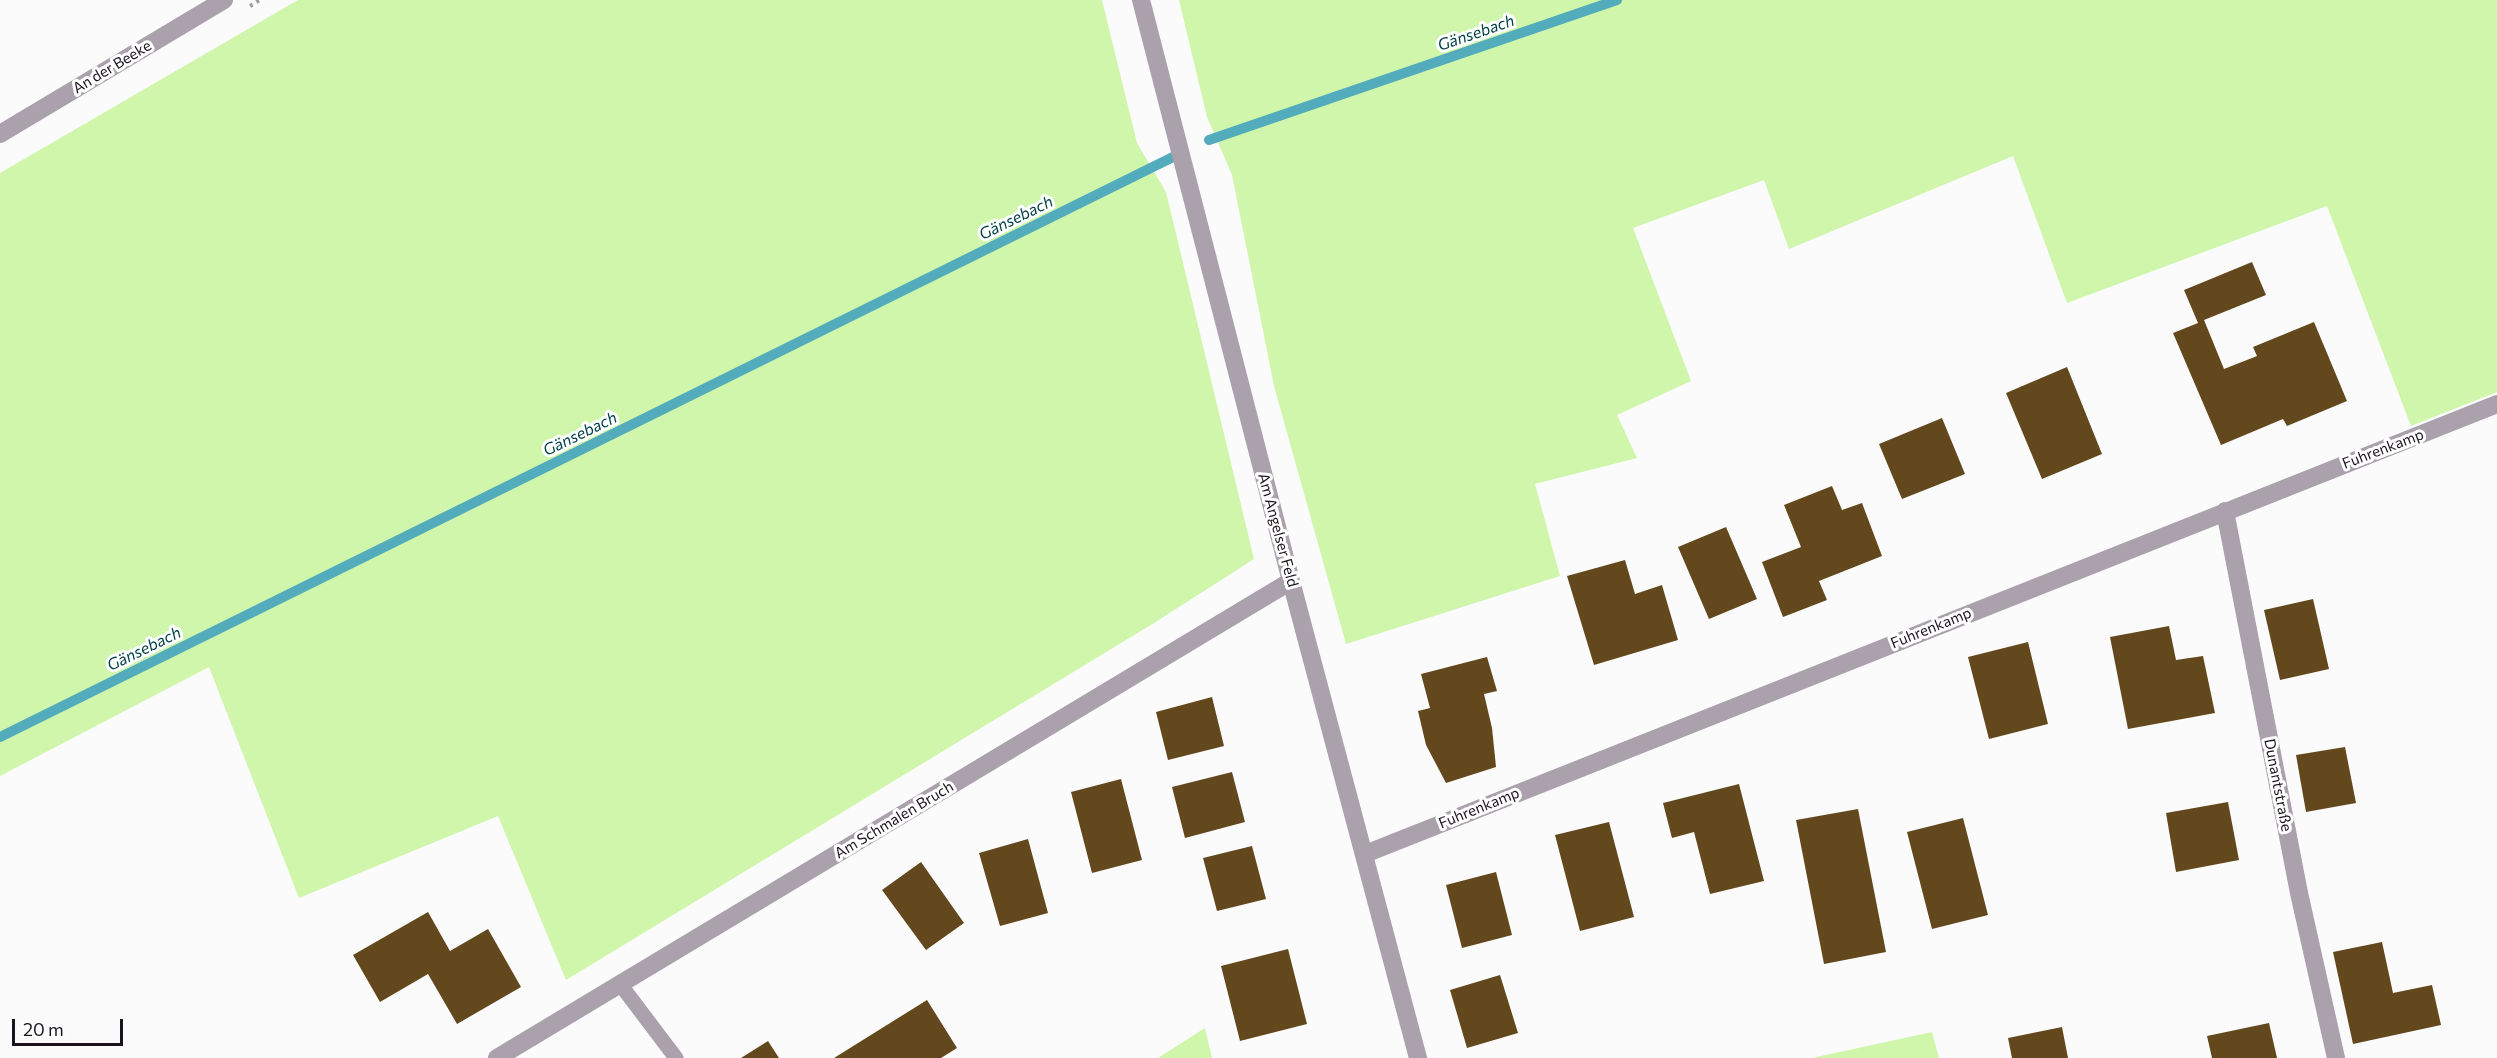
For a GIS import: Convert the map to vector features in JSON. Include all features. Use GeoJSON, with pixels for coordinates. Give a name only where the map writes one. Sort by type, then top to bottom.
{"type":"FeatureCollection","features":[{"type":"Feature","properties":{"kind":"street","name":"An der Beeke"},"geometry":{"type":"LineString","coordinates":[[0,134],[224,0]]}},
{"type":"Feature","properties":{"kind":"street","name":"Am Angelser Feld"},"geometry":{"type":"LineString","coordinates":[[1141,0],[1291,581],[1418,1058]]}},
{"type":"Feature","properties":{"kind":"street","name":"Fuhrenkamp"},"geometry":{"type":"LineString","coordinates":[[1365,854],[2497,404]]}},
{"type":"Feature","properties":{"kind":"street","name":"Dunantstraße"},"geometry":{"type":"LineString","coordinates":[[2225,511],[2299,894],[2336,1058]]}},
{"type":"Feature","properties":{"kind":"street","name":"Am Schmalen Bruch"},"geometry":{"type":"LineString","coordinates":[[497,1058],[1291,581]]}},
{"type":"Feature","properties":{"kind":"lane"},"geometry":{"type":"LineString","coordinates":[[620,984],[676,1058]]}},
{"type":"Feature","properties":{"kind":"green space"},"geometry":{"type":"Polygon","coordinates":[[[298,0],[1102,0],[1137,143],[1166,192],[1254,559],[1154,623],[566,980],[498,816],[299,898],[209,667],[0,776],[0,173],[298,0]]]}},
{"type":"Feature","properties":{"kind":"green space"},"geometry":{"type":"Polygon","coordinates":[[[1179,0],[2497,0],[2497,392],[2411,426],[2327,206],[2067,303],[2013,156],[1789,249],[1764,180],[1633,228],[1691,381],[1617,415],[1637,458],[1535,484],[1560,576],[1346,644],[1274,386],[1232,175],[1207,117],[1179,0]]]}},
{"type":"Feature","properties":{"kind":"green space"},"geometry":{"type":"Polygon","coordinates":[[[1205,1028],[1212,1058],[1158,1058],[1205,1028]]]}},
{"type":"Feature","properties":{"kind":"green space"},"geometry":{"type":"Polygon","coordinates":[[[1932,1032],[1939,1058],[1812,1058],[1932,1032]]]}},
{"type":"Feature","properties":{"kind":"building"},"geometry":{"type":"Polygon","coordinates":[[[2252,262],[2266,295],[2204,320],[2224,369],[2257,356],[2253,347],[2314,322],[2347,401],[2287,426],[2283,419],[2221,445],[2173,333],[2198,323],[2184,290],[2252,262]]]}},
{"type":"Feature","properties":{"kind":"building"},"geometry":{"type":"Polygon","coordinates":[[[2067,367],[2102,454],[2042,479],[2006,393],[2067,367]]]}},
{"type":"Feature","properties":{"kind":"building"},"geometry":{"type":"Polygon","coordinates":[[[1942,418],[1965,474],[1902,499],[1879,444],[1942,418]]]}},
{"type":"Feature","properties":{"kind":"building"},"geometry":{"type":"Polygon","coordinates":[[[1832,486],[1842,510],[1862,503],[1882,556],[1819,581],[1827,600],[1783,617],[1762,562],[1801,547],[1784,505],[1832,486]]]}},
{"type":"Feature","properties":{"kind":"building"},"geometry":{"type":"Polygon","coordinates":[[[1726,527],[1757,599],[1709,619],[1678,547],[1726,527]]]}},
{"type":"Feature","properties":{"kind":"building"},"geometry":{"type":"Polygon","coordinates":[[[1625,560],[1635,594],[1662,585],[1678,640],[1594,665],[1567,576],[1625,560]]]}},
{"type":"Feature","properties":{"kind":"building"},"geometry":{"type":"Polygon","coordinates":[[[2313,599],[2329,669],[2280,680],[2264,610],[2313,599]]]}},
{"type":"Feature","properties":{"kind":"building"},"geometry":{"type":"Polygon","coordinates":[[[2169,626],[2176,660],[2203,656],[2215,713],[2128,729],[2110,637],[2169,626]]]}},
{"type":"Feature","properties":{"kind":"building"},"geometry":{"type":"Polygon","coordinates":[[[2028,642],[2048,724],[1989,739],[1968,657],[2028,642]]]}},
{"type":"Feature","properties":{"kind":"building"},"geometry":{"type":"Polygon","coordinates":[[[1487,657],[1497,691],[1484,694],[1492,728],[1496,767],[1446,783],[1426,745],[1418,711],[1430,708],[1421,674],[1487,657]]]}},
{"type":"Feature","properties":{"kind":"building"},"geometry":{"type":"Polygon","coordinates":[[[1212,697],[1224,746],[1168,760],[1156,712],[1212,697]]]}},
{"type":"Feature","properties":{"kind":"building"},"geometry":{"type":"Polygon","coordinates":[[[2345,747],[2356,803],[2306,812],[2296,755],[2345,747]]]}},
{"type":"Feature","properties":{"kind":"building"},"geometry":{"type":"Polygon","coordinates":[[[1232,772],[1245,822],[1185,838],[1172,787],[1232,772]]]}},
{"type":"Feature","properties":{"kind":"building"},"geometry":{"type":"Polygon","coordinates":[[[1121,779],[1142,860],[1092,873],[1071,792],[1121,779]]]}},
{"type":"Feature","properties":{"kind":"building"},"geometry":{"type":"Polygon","coordinates":[[[1739,784],[1764,881],[1710,894],[1694,832],[1672,838],[1663,803],[1739,784]]]}},
{"type":"Feature","properties":{"kind":"building"},"geometry":{"type":"Polygon","coordinates":[[[2228,802],[2239,860],[2176,872],[2166,813],[2228,802]]]}},
{"type":"Feature","properties":{"kind":"building"},"geometry":{"type":"Polygon","coordinates":[[[1858,809],[1886,952],[1824,964],[1796,820],[1858,809]]]}},
{"type":"Feature","properties":{"kind":"building"},"geometry":{"type":"Polygon","coordinates":[[[1963,818],[1988,915],[1932,929],[1907,832],[1963,818]]]}},
{"type":"Feature","properties":{"kind":"building"},"geometry":{"type":"Polygon","coordinates":[[[1609,822],[1634,917],[1580,931],[1555,835],[1609,822]]]}},
{"type":"Feature","properties":{"kind":"building"},"geometry":{"type":"Polygon","coordinates":[[[1028,839],[1048,913],[1000,926],[979,853],[1028,839]]]}},
{"type":"Feature","properties":{"kind":"building"},"geometry":{"type":"Polygon","coordinates":[[[1252,846],[1266,899],[1217,911],[1203,858],[1252,846]]]}},
{"type":"Feature","properties":{"kind":"building"},"geometry":{"type":"Polygon","coordinates":[[[921,862],[964,923],[926,950],[882,890],[921,862]]]}},
{"type":"Feature","properties":{"kind":"building"},"geometry":{"type":"Polygon","coordinates":[[[1496,872],[1512,935],[1462,948],[1446,885],[1496,872]]]}},
{"type":"Feature","properties":{"kind":"building"},"geometry":{"type":"Polygon","coordinates":[[[428,912],[450,951],[488,929],[521,987],[457,1024],[428,974],[380,1002],[353,955],[428,912]]]}},
{"type":"Feature","properties":{"kind":"building"},"geometry":{"type":"Polygon","coordinates":[[[2382,942],[2393,993],[2432,985],[2441,1025],[2353,1044],[2333,952],[2382,942]]]}},
{"type":"Feature","properties":{"kind":"building"},"geometry":{"type":"Polygon","coordinates":[[[1288,949],[1307,1024],[1240,1041],[1221,966],[1288,949]]]}},
{"type":"Feature","properties":{"kind":"building"},"geometry":{"type":"Polygon","coordinates":[[[1500,975],[1518,1033],[1467,1048],[1450,990],[1500,975]]]}},
{"type":"Feature","properties":{"kind":"building"},"geometry":{"type":"Polygon","coordinates":[[[927,1000],[957,1048],[941,1058],[834,1058],[927,1000]]]}},
{"type":"Feature","properties":{"kind":"building"},"geometry":{"type":"Polygon","coordinates":[[[2269,1023],[2277,1058],[2212,1058],[2207,1036],[2269,1023]]]}},
{"type":"Feature","properties":{"kind":"building"},"geometry":{"type":"Polygon","coordinates":[[[2062,1027],[2068,1058],[2012,1058],[2008,1038],[2062,1027]]]}},
{"type":"Feature","properties":{"kind":"building"},"geometry":{"type":"Polygon","coordinates":[[[768,1041],[779,1058],[741,1058],[768,1041]]]}},
{"type":"Feature","properties":{"kind":"waterway","name":"Gänsebach"},"geometry":{"type":"LineString","coordinates":[[1209,140],[1617,0]]}},
{"type":"Feature","properties":{"kind":"waterway","name":"Gänsebach"},"geometry":{"type":"LineString","coordinates":[[0,737],[1173,157]]}}]}
